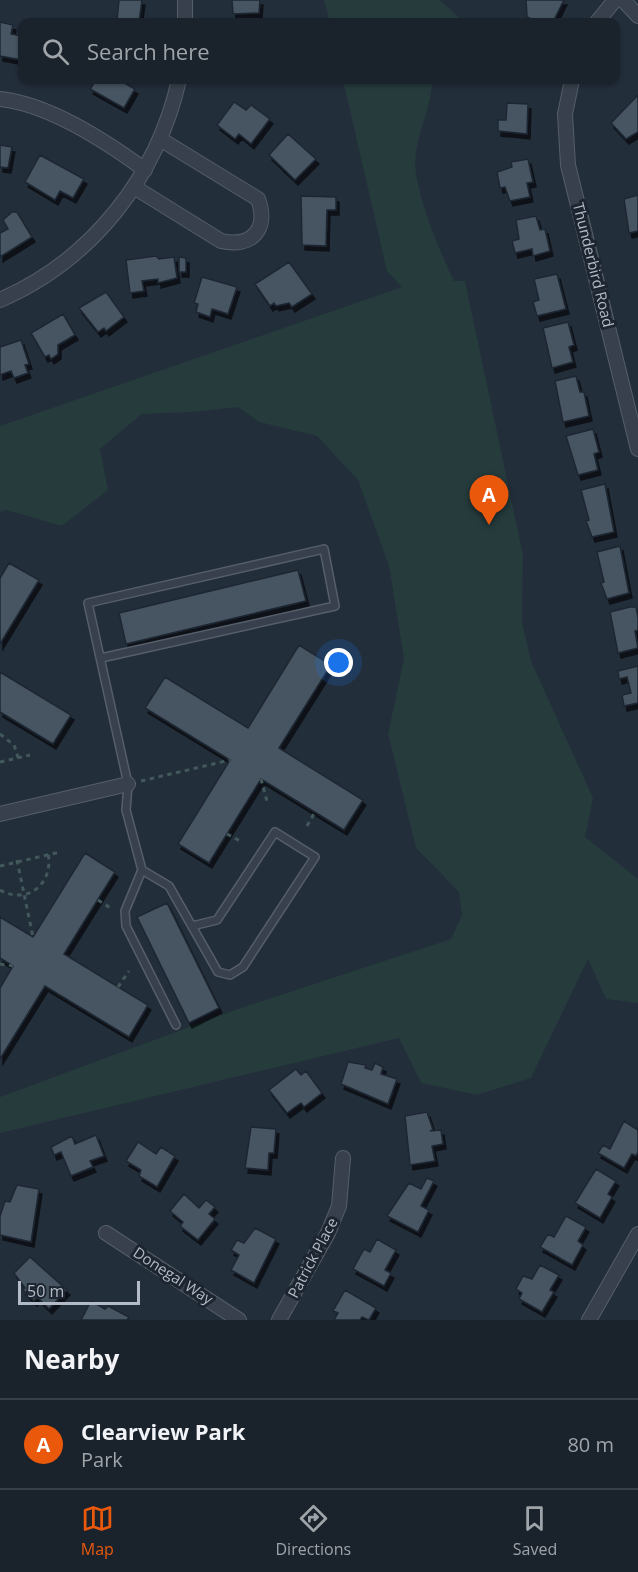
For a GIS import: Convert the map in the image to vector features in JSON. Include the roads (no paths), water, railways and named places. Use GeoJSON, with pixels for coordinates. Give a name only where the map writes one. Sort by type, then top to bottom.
{"type":"FeatureCollection","features":[{"type":"Feature","properties":{"kind":"street"},"geometry":{"type":"LineString","coordinates":[[185,0],[185,18]]}},
{"type":"Feature","properties":{"kind":"street"},"geometry":{"type":"LineString","coordinates":[[600,18],[615,0]]}},
{"type":"Feature","properties":{"kind":"street"},"geometry":{"type":"LineString","coordinates":[[623,0],[638,16]]}},
{"type":"Feature","properties":{"kind":"street"},"geometry":{"type":"LineString","coordinates":[[0,300],[31,286],[74,255],[110,220],[145,170],[160,139],[178,84]]}},
{"type":"Feature","properties":{"kind":"street","name":"Thunderbird Road"},"geometry":{"type":"LineString","coordinates":[[571,84],[565,114],[568,165],[638,449]]}},
{"type":"Feature","properties":{"kind":"street"},"geometry":{"type":"LineString","coordinates":[[0,99],[43,111],[116,149],[145,170]]}},
{"type":"Feature","properties":{"kind":"street"},"geometry":{"type":"LineString","coordinates":[[134,187],[221,241],[236,244],[249,240],[264,217],[258,199],[160,139]]}},
{"type":"Feature","properties":{"kind":"street"},"geometry":{"type":"LineString","coordinates":[[0,814],[128,784]]}},
{"type":"Feature","properties":{"kind":"street","name":"Patrick Place"},"geometry":{"type":"LineString","coordinates":[[279,1320],[328,1233],[339,1206],[343,1158]]}},
{"type":"Feature","properties":{"kind":"street","name":"Donegal Way"},"geometry":{"type":"LineString","coordinates":[[106,1233],[239,1320]]}},
{"type":"Feature","properties":{"kind":"street"},"geometry":{"type":"LineString","coordinates":[[589,1320],[638,1234]]}},
{"type":"Feature","properties":{"kind":"lane"},"geometry":{"type":"LineString","coordinates":[[101,658],[335,606],[324,549],[88,603],[128,784],[126,810],[142,870],[125,911],[126,926],[176,1025]]}},
{"type":"Feature","properties":{"kind":"lane"},"geometry":{"type":"LineString","coordinates":[[142,870],[169,886],[218,972],[230,975],[243,967],[315,857],[275,832],[217,920],[192,926]]}},
{"type":"Feature","properties":{"kind":"place","name":"Clearview Park"},"geometry":{"type":"Point","coordinates":[489,525]}}]}
